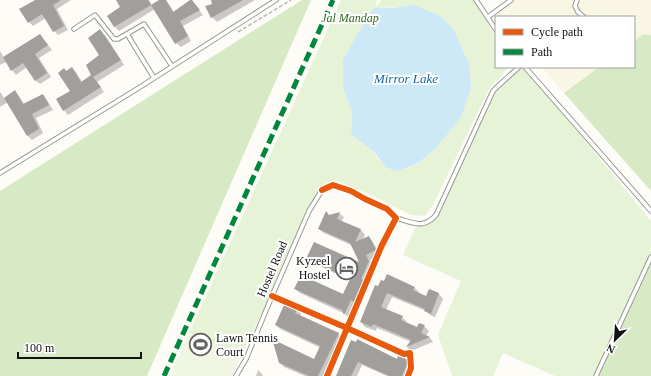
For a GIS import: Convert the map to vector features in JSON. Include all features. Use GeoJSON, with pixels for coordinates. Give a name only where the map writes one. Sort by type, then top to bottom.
{"type":"FeatureCollection","features":[{"type":"Feature","properties":{"kind":"lane"},"geometry":{"type":"LineString","coordinates":[[0,173],[154,78],[276,0]]}},
{"type":"Feature","properties":{"kind":"lane"},"geometry":{"type":"LineString","coordinates":[[476,0],[495,28]]}},
{"type":"Feature","properties":{"kind":"lane"},"geometry":{"type":"LineString","coordinates":[[488,18],[511,0]]}},
{"type":"Feature","properties":{"kind":"lane"},"geometry":{"type":"LineString","coordinates":[[577,0],[575,6],[578,12],[583,16]]}},
{"type":"Feature","properties":{"kind":"lane"},"geometry":{"type":"LineString","coordinates":[[74,29],[95,15],[114,39],[118,39],[144,24],[172,66]]}},
{"type":"Feature","properties":{"kind":"lane"},"geometry":{"type":"LineString","coordinates":[[127,34],[154,78]]}},
{"type":"Feature","properties":{"kind":"lane"},"geometry":{"type":"LineString","coordinates":[[396,218],[420,225],[431,222],[436,215],[493,91],[518,68]]}},
{"type":"Feature","properties":{"kind":"lane"},"geometry":{"type":"LineString","coordinates":[[527,68],[651,211]]}},
{"type":"Feature","properties":{"kind":"lane","name":"Hostel Road"},"geometry":{"type":"LineString","coordinates":[[236,376],[246,359],[309,211],[322,190]]}},
{"type":"Feature","properties":{"kind":"lane"},"geometry":{"type":"LineString","coordinates":[[596,376],[651,257]]}},
{"type":"Feature","properties":{"kind":"shaded area"},"geometry":{"type":"Polygon","coordinates":[[[514,0],[651,0],[651,35],[643,34],[635,40],[635,16],[496,15],[514,0]]]}},
{"type":"Feature","properties":{"kind":"shaded area"},"geometry":{"type":"Polygon","coordinates":[[[542,68],[598,68],[564,93],[542,68]]]}},
{"type":"Feature","properties":{"kind":"green space"},"geometry":{"type":"Polygon","coordinates":[[[302,0],[311,0],[147,376],[0,376],[0,191],[302,0]]]}},
{"type":"Feature","properties":{"kind":"green space","name":"Jal Mandap"},"geometry":{"type":"Polygon","coordinates":[[[341,0],[377,0],[375,7],[382,0],[474,0],[495,35],[495,68],[508,68],[489,89],[433,205],[425,216],[411,215],[336,180],[322,190],[241,356],[189,333],[341,0]],[[417,7],[374,8],[352,111],[351,134],[372,151],[386,168],[398,171],[417,164],[435,149],[417,7]]]}},
{"type":"Feature","properties":{"kind":"green space"},"geometry":{"type":"Polygon","coordinates":[[[643,34],[651,35],[651,191],[564,93],[598,68],[635,68],[635,40],[643,34]]]}},
{"type":"Feature","properties":{"kind":"green space"},"geometry":{"type":"Polygon","coordinates":[[[518,68],[526,68],[651,221],[651,255],[597,376],[555,376],[503,353],[493,376],[452,376],[438,335],[461,281],[403,255],[418,222],[436,215],[497,87],[518,68]]]}},
{"type":"Feature","properties":{"kind":"green space"},"geometry":{"type":"Polygon","coordinates":[[[651,256],[651,376],[598,376],[651,256]]]}},
{"type":"Feature","properties":{"kind":"green space","name":"Lawn Tennis Court"},"geometry":{"type":"Polygon","coordinates":[[[189,333],[241,356],[232,376],[170,376],[189,333]]]}},
{"type":"Feature","properties":{"kind":"water","name":"Mirror Lake"},"geometry":{"type":"Polygon","coordinates":[[[414,5],[440,16],[453,29],[469,64],[471,88],[461,117],[435,149],[418,163],[398,171],[386,168],[375,153],[351,134],[352,111],[343,88],[343,60],[374,8],[394,8],[414,5]]]}},
{"type":"Feature","properties":{"kind":"building"},"geometry":{"type":"Polygon","coordinates":[[[35,0],[61,0],[53,5],[64,26],[53,32],[42,14],[28,23],[19,9],[35,0]]]}},
{"type":"Feature","properties":{"kind":"building"},"geometry":{"type":"Polygon","coordinates":[[[116,0],[148,0],[151,5],[114,27],[107,16],[120,7],[116,0]]]}},
{"type":"Feature","properties":{"kind":"building"},"geometry":{"type":"Polygon","coordinates":[[[159,0],[166,0],[173,12],[190,0],[192,0],[200,10],[180,21],[188,36],[175,44],[151,5],[159,0]]]}},
{"type":"Feature","properties":{"kind":"building"},"geometry":{"type":"Polygon","coordinates":[[[211,0],[243,0],[211,18],[205,6],[212,4],[211,0]]]}},
{"type":"Feature","properties":{"kind":"building"},"geometry":{"type":"Polygon","coordinates":[[[100,29],[121,60],[93,77],[101,87],[63,111],[56,99],[70,91],[58,73],[64,68],[66,71],[72,67],[81,82],[91,75],[86,65],[99,55],[88,38],[100,29]]]}},
{"type":"Feature","properties":{"kind":"building"},"geometry":{"type":"Polygon","coordinates":[[[40,34],[48,45],[35,54],[47,73],[35,81],[23,63],[11,71],[3,57],[40,34]]]}},
{"type":"Feature","properties":{"kind":"building"},"geometry":{"type":"Polygon","coordinates":[[[15,90],[23,104],[43,94],[49,105],[32,114],[39,129],[27,136],[4,98],[15,90]]]}},
{"type":"Feature","properties":{"kind":"building","name":"Kyzeel Hostel"},"geometry":{"type":"Polygon","coordinates":[[[326,211],[329,215],[340,212],[337,219],[361,229],[355,242],[369,236],[376,250],[366,255],[369,261],[361,279],[364,280],[354,302],[351,300],[344,315],[342,310],[294,289],[301,275],[343,294],[350,279],[306,259],[314,242],[359,262],[350,243],[318,229],[326,211]]]}},
{"type":"Feature","properties":{"kind":"building"},"geometry":{"type":"Polygon","coordinates":[[[387,274],[415,287],[413,290],[426,296],[429,289],[439,293],[431,314],[424,311],[425,309],[387,293],[381,307],[403,316],[401,320],[417,327],[419,323],[425,325],[421,333],[430,337],[406,347],[411,340],[373,324],[372,327],[360,322],[375,285],[378,286],[381,280],[384,281],[387,274]]]}},
{"type":"Feature","properties":{"kind":"building"},"geometry":{"type":"Polygon","coordinates":[[[285,303],[298,309],[295,313],[339,333],[318,376],[309,376],[279,363],[272,339],[314,359],[320,346],[275,325],[285,303]]]}},
{"type":"Feature","properties":{"kind":"building"},"geometry":{"type":"Polygon","coordinates":[[[357,339],[397,359],[398,356],[409,360],[402,376],[389,376],[358,362],[351,376],[336,376],[351,340],[356,342],[357,339]]]}},
{"type":"Feature","properties":{"kind":"marked path"},"geometry":{"type":"LineString","coordinates":[[164,376],[333,0]]}},
{"type":"Feature","properties":{"kind":"cycle path"},"geometry":{"type":"LineString","coordinates":[[322,190],[333,185],[351,191],[387,209],[396,218],[382,245],[327,376]]}},
{"type":"Feature","properties":{"kind":"cycle path"},"geometry":{"type":"LineString","coordinates":[[272,296],[404,354],[410,353],[411,368],[408,376]]}},
{"type":"Feature","properties":{"kind":"place","name":"Kyzeel Hostel"},"geometry":{"type":"Point","coordinates":[346,268]}},
{"type":"Feature","properties":{"kind":"place","name":"Lawn Tennis Court"},"geometry":{"type":"Point","coordinates":[200,345]}}]}
